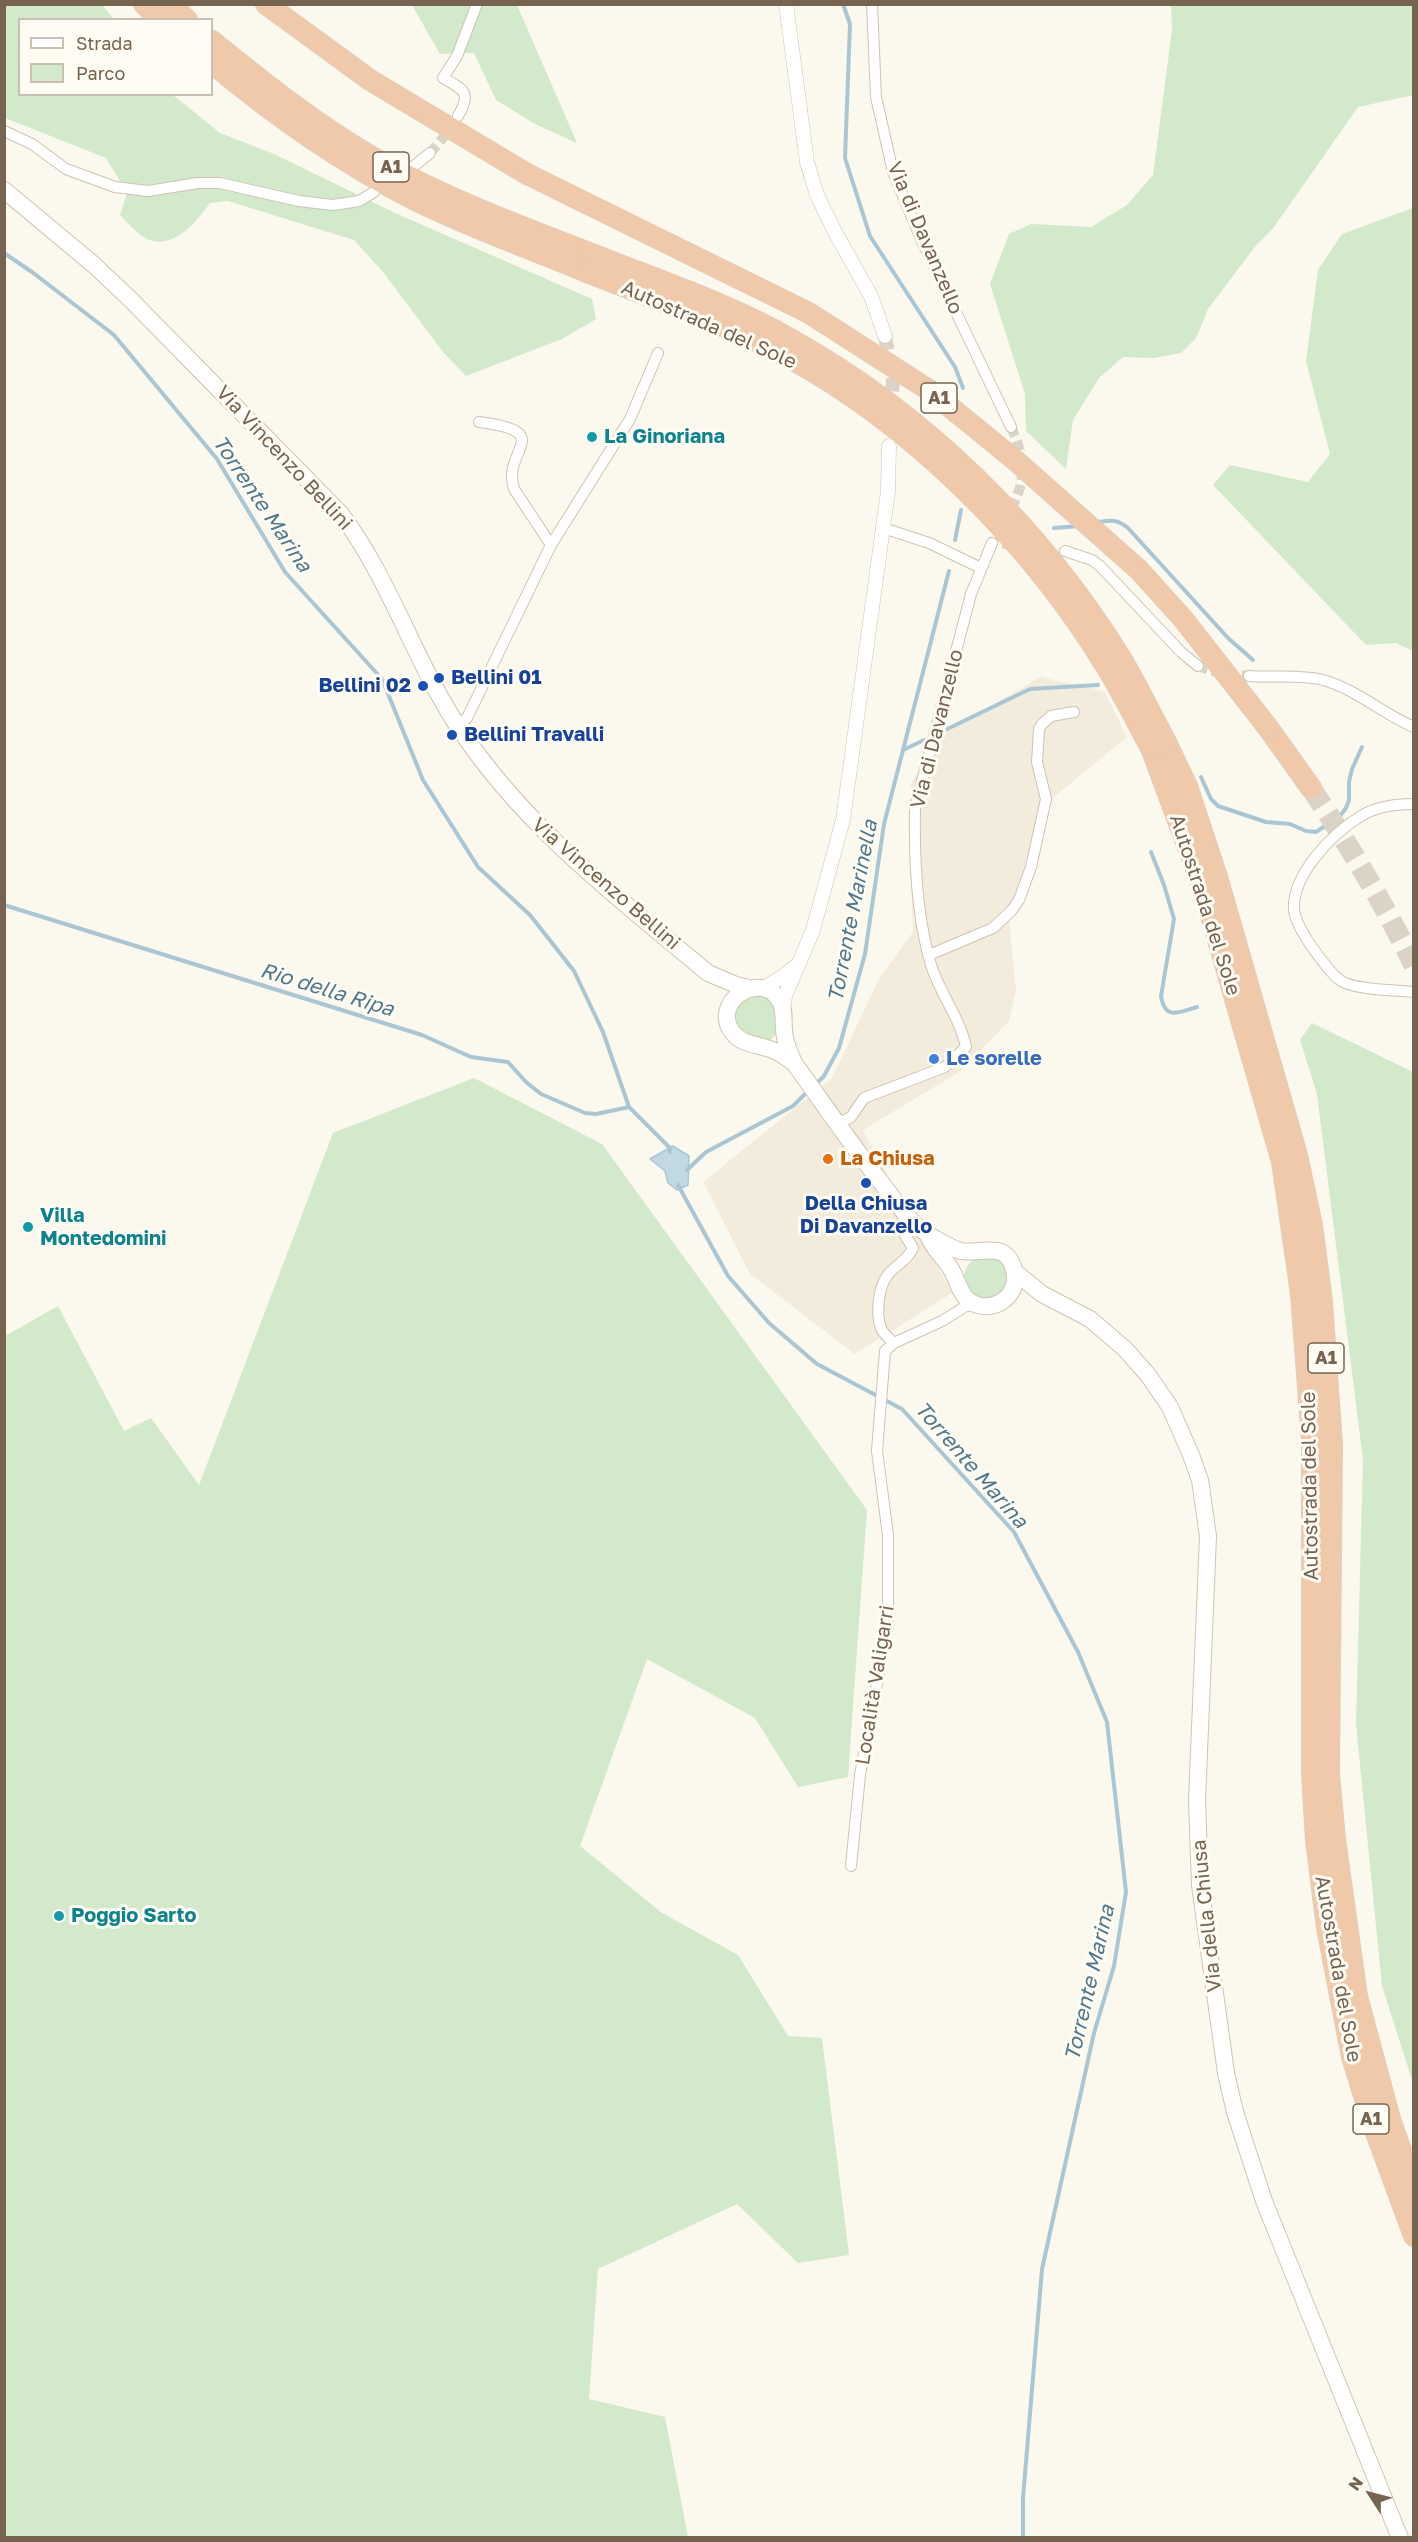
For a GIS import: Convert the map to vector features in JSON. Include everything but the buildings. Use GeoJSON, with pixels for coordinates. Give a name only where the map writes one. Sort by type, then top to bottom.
{"type":"FeatureCollection","features":[{"type":"Feature","properties":{"kind":"highway"},"geometry":{"type":"LineString","coordinates":[[144,4],[158,18]]}},
{"type":"Feature","properties":{"kind":"highway"},"geometry":{"type":"LineString","coordinates":[[170,4],[185,18]]}},
{"type":"Feature","properties":{"kind":"highway","name":"A1"},"geometry":{"type":"LineString","coordinates":[[267,4],[370,80],[527,174],[809,313],[929,390],[1015,460],[1138,570],[1184,620],[1269,729],[1311,788]]}},
{"type":"Feature","properties":{"kind":"highway","name":"Autostrada del Sole"},"geometry":{"type":"LineString","coordinates":[[213,42],[264,83],[380,161],[783,355],[844,390],[924,453],[990,516],[1050,585],[1158,745],[1203,888],[1282,1162],[1301,1294],[1311,1441],[1312,1762],[1316,1841],[1327,1928],[1348,1997],[1413,2187]]}},
{"type":"Feature","properties":{"kind":"highway","name":"Autostrada del Sole"},"geometry":{"type":"LineString","coordinates":[[213,64],[284,120],[370,175],[433,208],[589,263]]}},
{"type":"Feature","properties":{"kind":"highway","name":"Autostrada del Sole"},"geometry":{"type":"LineString","coordinates":[[1348,1997],[1352,2057],[1372,2122],[1413,2236]]}},
{"type":"Feature","properties":{"kind":"main road","name":"Via Vincenzo Bellini"},"geometry":{"type":"LineString","coordinates":[[4,190],[94,265],[131,300],[341,514],[368,553],[433,685],[457,725],[492,774],[543,832],[708,974],[722,998],[727,1015]]}},
{"type":"Feature","properties":{"kind":"main road","name":"Via Vincenzo Bellini"},"geometry":{"type":"LineString","coordinates":[[708,974],[736,985],[756,988]]}},
{"type":"Feature","properties":{"kind":"main road","name":"Via della Chiusa"},"geometry":{"type":"LineString","coordinates":[[756,988],[776,996],[783,1016],[785,1040],[797,1068],[907,1215],[928,1235],[953,1248],[974,1251],[989,1249],[1003,1254],[1013,1265],[1015,1272],[1042,1294],[1076,1310],[1106,1331],[1148,1375],[1170,1407],[1191,1455],[1200,1480],[1208,1536],[1197,1800],[1200,1886],[1226,2073],[1235,2112],[1264,2202],[1400,2538]]}},
{"type":"Feature","properties":{"kind":"main road"},"geometry":{"type":"LineString","coordinates":[[727,1015],[731,1001],[742,991],[756,988]]}},
{"type":"Feature","properties":{"kind":"main road","name":"Via della Chiusa"},"geometry":{"type":"LineString","coordinates":[[727,1015],[735,1035],[741,1040],[775,1051],[797,1068]]}},
{"type":"Feature","properties":{"kind":"main road"},"geometry":{"type":"LineString","coordinates":[[754,1044],[769,1041],[775,1036],[783,1016]]}},
{"type":"Feature","properties":{"kind":"main road","name":"Via della Chiusa"},"geometry":{"type":"LineString","coordinates":[[928,1235],[951,1269],[959,1287],[970,1302],[977,1305]]}},
{"type":"Feature","properties":{"kind":"main road"},"geometry":{"type":"LineString","coordinates":[[959,1287],[958,1276],[963,1261],[974,1251]]}},
{"type":"Feature","properties":{"kind":"main road"},"geometry":{"type":"LineString","coordinates":[[1006,1300],[1014,1287],[1015,1272]]}},
{"type":"Feature","properties":{"kind":"main road"},"geometry":{"type":"LineString","coordinates":[[977,1305],[992,1306],[1006,1300],[1042,1294]]}},
{"type":"Feature","properties":{"kind":"street"},"geometry":{"type":"LineString","coordinates":[[458,117],[466,102],[466,94],[462,89],[443,78],[456,56],[477,4]]}},
{"type":"Feature","properties":{"kind":"street"},"geometry":{"type":"LineString","coordinates":[[786,4],[807,162],[817,195],[871,296],[885,336]]}},
{"type":"Feature","properties":{"kind":"street","name":"Via di Davanzello"},"geometry":{"type":"LineString","coordinates":[[872,4],[876,97],[893,172],[922,241],[1011,427]]}},
{"type":"Feature","properties":{"kind":"street"},"geometry":{"type":"LineString","coordinates":[[4,131],[32,144],[66,169],[115,187],[148,191],[198,183],[220,183],[298,201],[333,205],[359,201],[374,192]]}},
{"type":"Feature","properties":{"kind":"street"},"geometry":{"type":"LineString","coordinates":[[414,166],[430,153]]}},
{"type":"Feature","properties":{"kind":"street"},"geometry":{"type":"LineString","coordinates":[[457,725],[467,718],[551,545],[630,419],[658,353]]}},
{"type":"Feature","properties":{"kind":"street"},"geometry":{"type":"LineString","coordinates":[[479,422],[502,425],[516,430],[521,435],[523,443],[511,480],[514,489],[551,545]]}},
{"type":"Feature","properties":{"kind":"street"},"geometry":{"type":"LineString","coordinates":[[783,1016],[785,996],[813,930],[843,820],[888,491],[889,446]]}},
{"type":"Feature","properties":{"kind":"street"},"geometry":{"type":"LineString","coordinates":[[883,528],[929,543],[981,568]]}},
{"type":"Feature","properties":{"kind":"street","name":"Via di Davanzello"},"geometry":{"type":"LineString","coordinates":[[838,1124],[850,1118],[864,1098],[945,1067],[966,1047],[963,1031],[939,984],[929,955],[921,911],[915,808],[971,594],[992,543]]}},
{"type":"Feature","properties":{"kind":"street"},"geometry":{"type":"LineString","coordinates":[[1065,551],[1092,560],[1107,572],[1181,652],[1198,666]]}},
{"type":"Feature","properties":{"kind":"street"},"geometry":{"type":"LineString","coordinates":[[1249,675],[1293,676],[1325,680],[1346,689],[1413,728]]}},
{"type":"Feature","properties":{"kind":"street"},"geometry":{"type":"LineString","coordinates":[[929,955],[993,928],[1019,900],[1031,867],[1046,799],[1037,762],[1039,729],[1051,717],[1074,712]]}},
{"type":"Feature","properties":{"kind":"street"},"geometry":{"type":"LineString","coordinates":[[1413,804],[1380,807],[1361,816],[1330,841],[1309,864],[1299,886],[1294,911],[1310,945],[1339,980],[1352,985],[1413,992]]}},
{"type":"Feature","properties":{"kind":"street"},"geometry":{"type":"LineString","coordinates":[[756,988],[782,978],[799,963]]}},
{"type":"Feature","properties":{"kind":"street"},"geometry":{"type":"LineString","coordinates":[[907,1215],[899,1226],[913,1248],[887,1275],[880,1293],[879,1317],[882,1330],[894,1343],[942,1321],[966,1306],[977,1305]]}},
{"type":"Feature","properties":{"kind":"street"},"geometry":{"type":"LineString","coordinates":[[953,1313],[959,1287]]}},
{"type":"Feature","properties":{"kind":"street","name":"Località Valigarri"},"geometry":{"type":"LineString","coordinates":[[851,1866],[860,1775],[890,1605],[888,1535],[877,1451],[883,1359],[885,1351],[894,1343]]}},
{"type":"Feature","properties":{"kind":"shaded area"},"geometry":{"type":"Polygon","coordinates":[[[1040,677],[1104,691],[1127,737],[1053,798],[1009,920],[1016,991],[1009,1021],[961,1071],[863,1130],[952,1293],[855,1354],[750,1274],[703,1182],[832,1078],[879,979],[913,932],[909,830],[911,783],[945,733],[1040,677]]]}},
{"type":"Feature","properties":{"kind":"green space"},"geometry":{"type":"Polygon","coordinates":[[[4,5],[102,5],[113,18],[18,18],[18,96],[174,96],[220,133],[274,154],[395,213],[592,299],[596,319],[562,339],[466,376],[443,352],[383,272],[354,240],[228,201],[210,203],[193,224],[178,236],[162,242],[153,241],[135,230],[120,215],[127,193],[106,158],[5,118],[4,5]]]}},
{"type":"Feature","properties":{"kind":"green space"},"geometry":{"type":"Polygon","coordinates":[[[412,5],[517,5],[577,143],[535,124],[496,100],[474,53],[440,54],[412,5]]]}},
{"type":"Feature","properties":{"kind":"green space"},"geometry":{"type":"Polygon","coordinates":[[[1171,5],[1413,5],[1413,95],[1358,107],[1274,227],[1254,248],[1208,309],[1196,338],[1181,353],[1154,358],[1123,357],[1099,378],[1073,420],[1066,469],[1026,431],[1025,394],[990,284],[1009,234],[1031,224],[1091,227],[1127,205],[1153,175],[1172,30],[1171,5]]]}},
{"type":"Feature","properties":{"kind":"green space"},"geometry":{"type":"Polygon","coordinates":[[[1414,208],[1413,651],[1396,643],[1366,645],[1213,485],[1230,465],[1308,482],[1330,454],[1306,361],[1318,270],[1342,234],[1414,208]]]}},
{"type":"Feature","properties":{"kind":"green space"},"geometry":{"type":"Polygon","coordinates":[[[770,991],[780,1031],[769,1041],[747,1043],[728,1008],[731,1001],[770,991]]]}},
{"type":"Feature","properties":{"kind":"green space"},"geometry":{"type":"Polygon","coordinates":[[[1312,1023],[1413,1072],[1413,2083],[1382,1986],[1356,1724],[1363,1460],[1317,1094],[1300,1040],[1312,1023]]]}},
{"type":"Feature","properties":{"kind":"green space"},"geometry":{"type":"Polygon","coordinates":[[[474,1078],[602,1144],[867,1510],[848,1777],[798,1787],[755,1718],[647,1659],[580,1846],[662,1913],[738,1955],[788,2036],[822,2038],[849,2255],[798,2263],[737,2204],[598,2269],[589,2399],[665,2417],[688,2537],[5,2537],[5,1336],[58,1306],[124,1431],[151,1418],[199,1485],[333,1133],[474,1078]]]}},
{"type":"Feature","properties":{"kind":"green space"},"geometry":{"type":"Polygon","coordinates":[[[986,1256],[1001,1263],[1008,1278],[1001,1293],[986,1300],[971,1293],[964,1278],[971,1263],[986,1256]]]}},
{"type":"Feature","properties":{"kind":"water"},"geometry":{"type":"Polygon","coordinates":[[[673,1146],[689,1156],[688,1185],[677,1190],[668,1183],[665,1171],[650,1159],[673,1146]]]}},
{"type":"Feature","properties":{"kind":"waterway","name":"Torrente Marinella"},"geometry":{"type":"LineString","coordinates":[[843,4],[850,24],[845,158],[870,236],[955,367],[963,388]]}},
{"type":"Feature","properties":{"kind":"waterway","name":"Torrente Marina"},"geometry":{"type":"LineString","coordinates":[[4,253],[114,335],[217,459],[285,572],[382,679],[423,780],[478,867],[530,915],[574,971],[603,1032],[629,1107],[669,1147],[670,1152]]}},
{"type":"Feature","properties":{"kind":"waterway","name":"Torrente Marinella"},"geometry":{"type":"LineString","coordinates":[[955,540],[961,510]]}},
{"type":"Feature","properties":{"kind":"waterway"},"geometry":{"type":"LineString","coordinates":[[1098,522],[1114,521],[1128,528],[1228,638],[1253,660]]}},
{"type":"Feature","properties":{"kind":"waterway"},"geometry":{"type":"LineString","coordinates":[[1054,528],[1079,526]]}},
{"type":"Feature","properties":{"kind":"waterway","name":"Torrente Marinella"},"geometry":{"type":"LineString","coordinates":[[816,1084],[824,1076],[839,1048],[865,954],[884,824],[949,571]]}},
{"type":"Feature","properties":{"kind":"waterway"},"geometry":{"type":"LineString","coordinates":[[941,732],[1030,689],[1098,685]]}},
{"type":"Feature","properties":{"kind":"waterway"},"geometry":{"type":"LineString","coordinates":[[903,750],[924,740]]}},
{"type":"Feature","properties":{"kind":"waterway"},"geometry":{"type":"LineString","coordinates":[[1201,777],[1211,799],[1218,806],[1266,822],[1290,824],[1306,831],[1316,832],[1339,817],[1346,808],[1352,769],[1362,747]]}},
{"type":"Feature","properties":{"kind":"waterway"},"geometry":{"type":"LineString","coordinates":[[1151,852],[1174,919],[1161,996],[1163,1004],[1169,1012],[1174,1013],[1197,1007]]}},
{"type":"Feature","properties":{"kind":"waterway","name":"Rio della Ripa"},"geometry":{"type":"LineString","coordinates":[[4,905],[422,1035],[471,1057],[508,1062],[526,1082],[541,1094],[585,1113],[596,1114],[629,1107]]}},
{"type":"Feature","properties":{"kind":"waterway","name":"Torrente Marinella"},"geometry":{"type":"LineString","coordinates":[[687,1170],[706,1152],[793,1106],[808,1091]]}},
{"type":"Feature","properties":{"kind":"waterway","name":"Torrente Marina"},"geometry":{"type":"LineString","coordinates":[[678,1185],[728,1276],[769,1323],[817,1364],[902,1409],[1014,1532],[1078,1652],[1107,1722],[1126,1892],[1114,1966],[1094,2033],[1042,2269],[1023,2498],[1023,2538]]}},
{"type":"Feature","properties":{"kind":"tunnel"},"geometry":{"type":"LineString","coordinates":[[430,153],[453,126]]}},
{"type":"Feature","properties":{"kind":"tunnel"},"geometry":{"type":"LineString","coordinates":[[885,336],[893,379],[891,411]]}},
{"type":"Feature","properties":{"kind":"tunnel"},"geometry":{"type":"LineString","coordinates":[[1011,427],[1022,461],[1020,488],[992,543],[1015,544]]}},
{"type":"Feature","properties":{"kind":"tunnel"},"geometry":{"type":"LineString","coordinates":[[1198,666],[1219,673],[1249,676]]}},
{"type":"Feature","properties":{"kind":"tunnel"},"geometry":{"type":"LineString","coordinates":[[1311,788],[1366,875],[1414,965]]}},
{"type":"Feature","properties":{"kind":"place","name":"La Ginoriana"},"geometry":{"type":"Point","coordinates":[592,437]}},
{"type":"Feature","properties":{"kind":"place","name":"Bellini 01"},"geometry":{"type":"Point","coordinates":[439,678]}},
{"type":"Feature","properties":{"kind":"place","name":"Bellini 02"},"geometry":{"type":"Point","coordinates":[423,686]}},
{"type":"Feature","properties":{"kind":"place","name":"Bellini Travalli"},"geometry":{"type":"Point","coordinates":[452,735]}},
{"type":"Feature","properties":{"kind":"place","name":"Le sorelle"},"geometry":{"type":"Point","coordinates":[934,1059]}},
{"type":"Feature","properties":{"kind":"place","name":"La Chiusa"},"geometry":{"type":"Point","coordinates":[828,1159]}},
{"type":"Feature","properties":{"kind":"place","name":"Della Chiusa Di Davanzello"},"geometry":{"type":"Point","coordinates":[866,1183]}},
{"type":"Feature","properties":{"kind":"place","name":"Villa Montedomini"},"geometry":{"type":"Point","coordinates":[28,1227]}},
{"type":"Feature","properties":{"kind":"place","name":"Poggio Sarto"},"geometry":{"type":"Point","coordinates":[59,1916]}}]}
